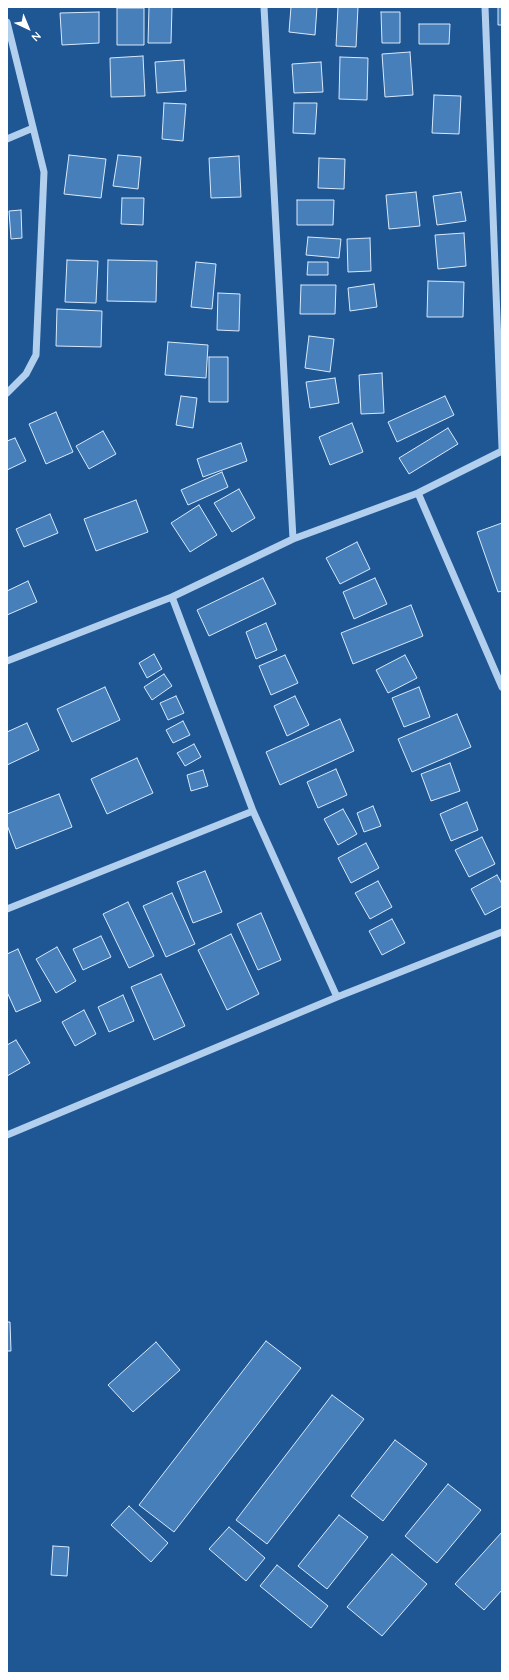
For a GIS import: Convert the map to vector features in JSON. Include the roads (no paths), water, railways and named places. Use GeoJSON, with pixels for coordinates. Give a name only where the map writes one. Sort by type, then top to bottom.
{"type":"FeatureCollection","features":[{"type":"Feature","properties":{"kind":"street"},"geometry":{"type":"LineString","coordinates":[[264,7],[293,539]]}},
{"type":"Feature","properties":{"kind":"street"},"geometry":{"type":"LineString","coordinates":[[484,7],[502,448]]}},
{"type":"Feature","properties":{"kind":"street"},"geometry":{"type":"LineString","coordinates":[[7,22],[44,172],[36,355],[26,374],[7,393]]}},
{"type":"Feature","properties":{"kind":"street"},"geometry":{"type":"LineString","coordinates":[[7,139],[33,128]]}},
{"type":"Feature","properties":{"kind":"street"},"geometry":{"type":"LineString","coordinates":[[7,662],[172,597],[293,539],[418,493],[502,451]]}},
{"type":"Feature","properties":{"kind":"street"},"geometry":{"type":"LineString","coordinates":[[418,493],[502,687]]}},
{"type":"Feature","properties":{"kind":"street"},"geometry":{"type":"LineString","coordinates":[[172,597],[252,811],[337,997]]}},
{"type":"Feature","properties":{"kind":"street"},"geometry":{"type":"LineString","coordinates":[[7,909],[252,811]]}},
{"type":"Feature","properties":{"kind":"street"},"geometry":{"type":"LineString","coordinates":[[7,1135],[337,997],[502,932]]}}]}
